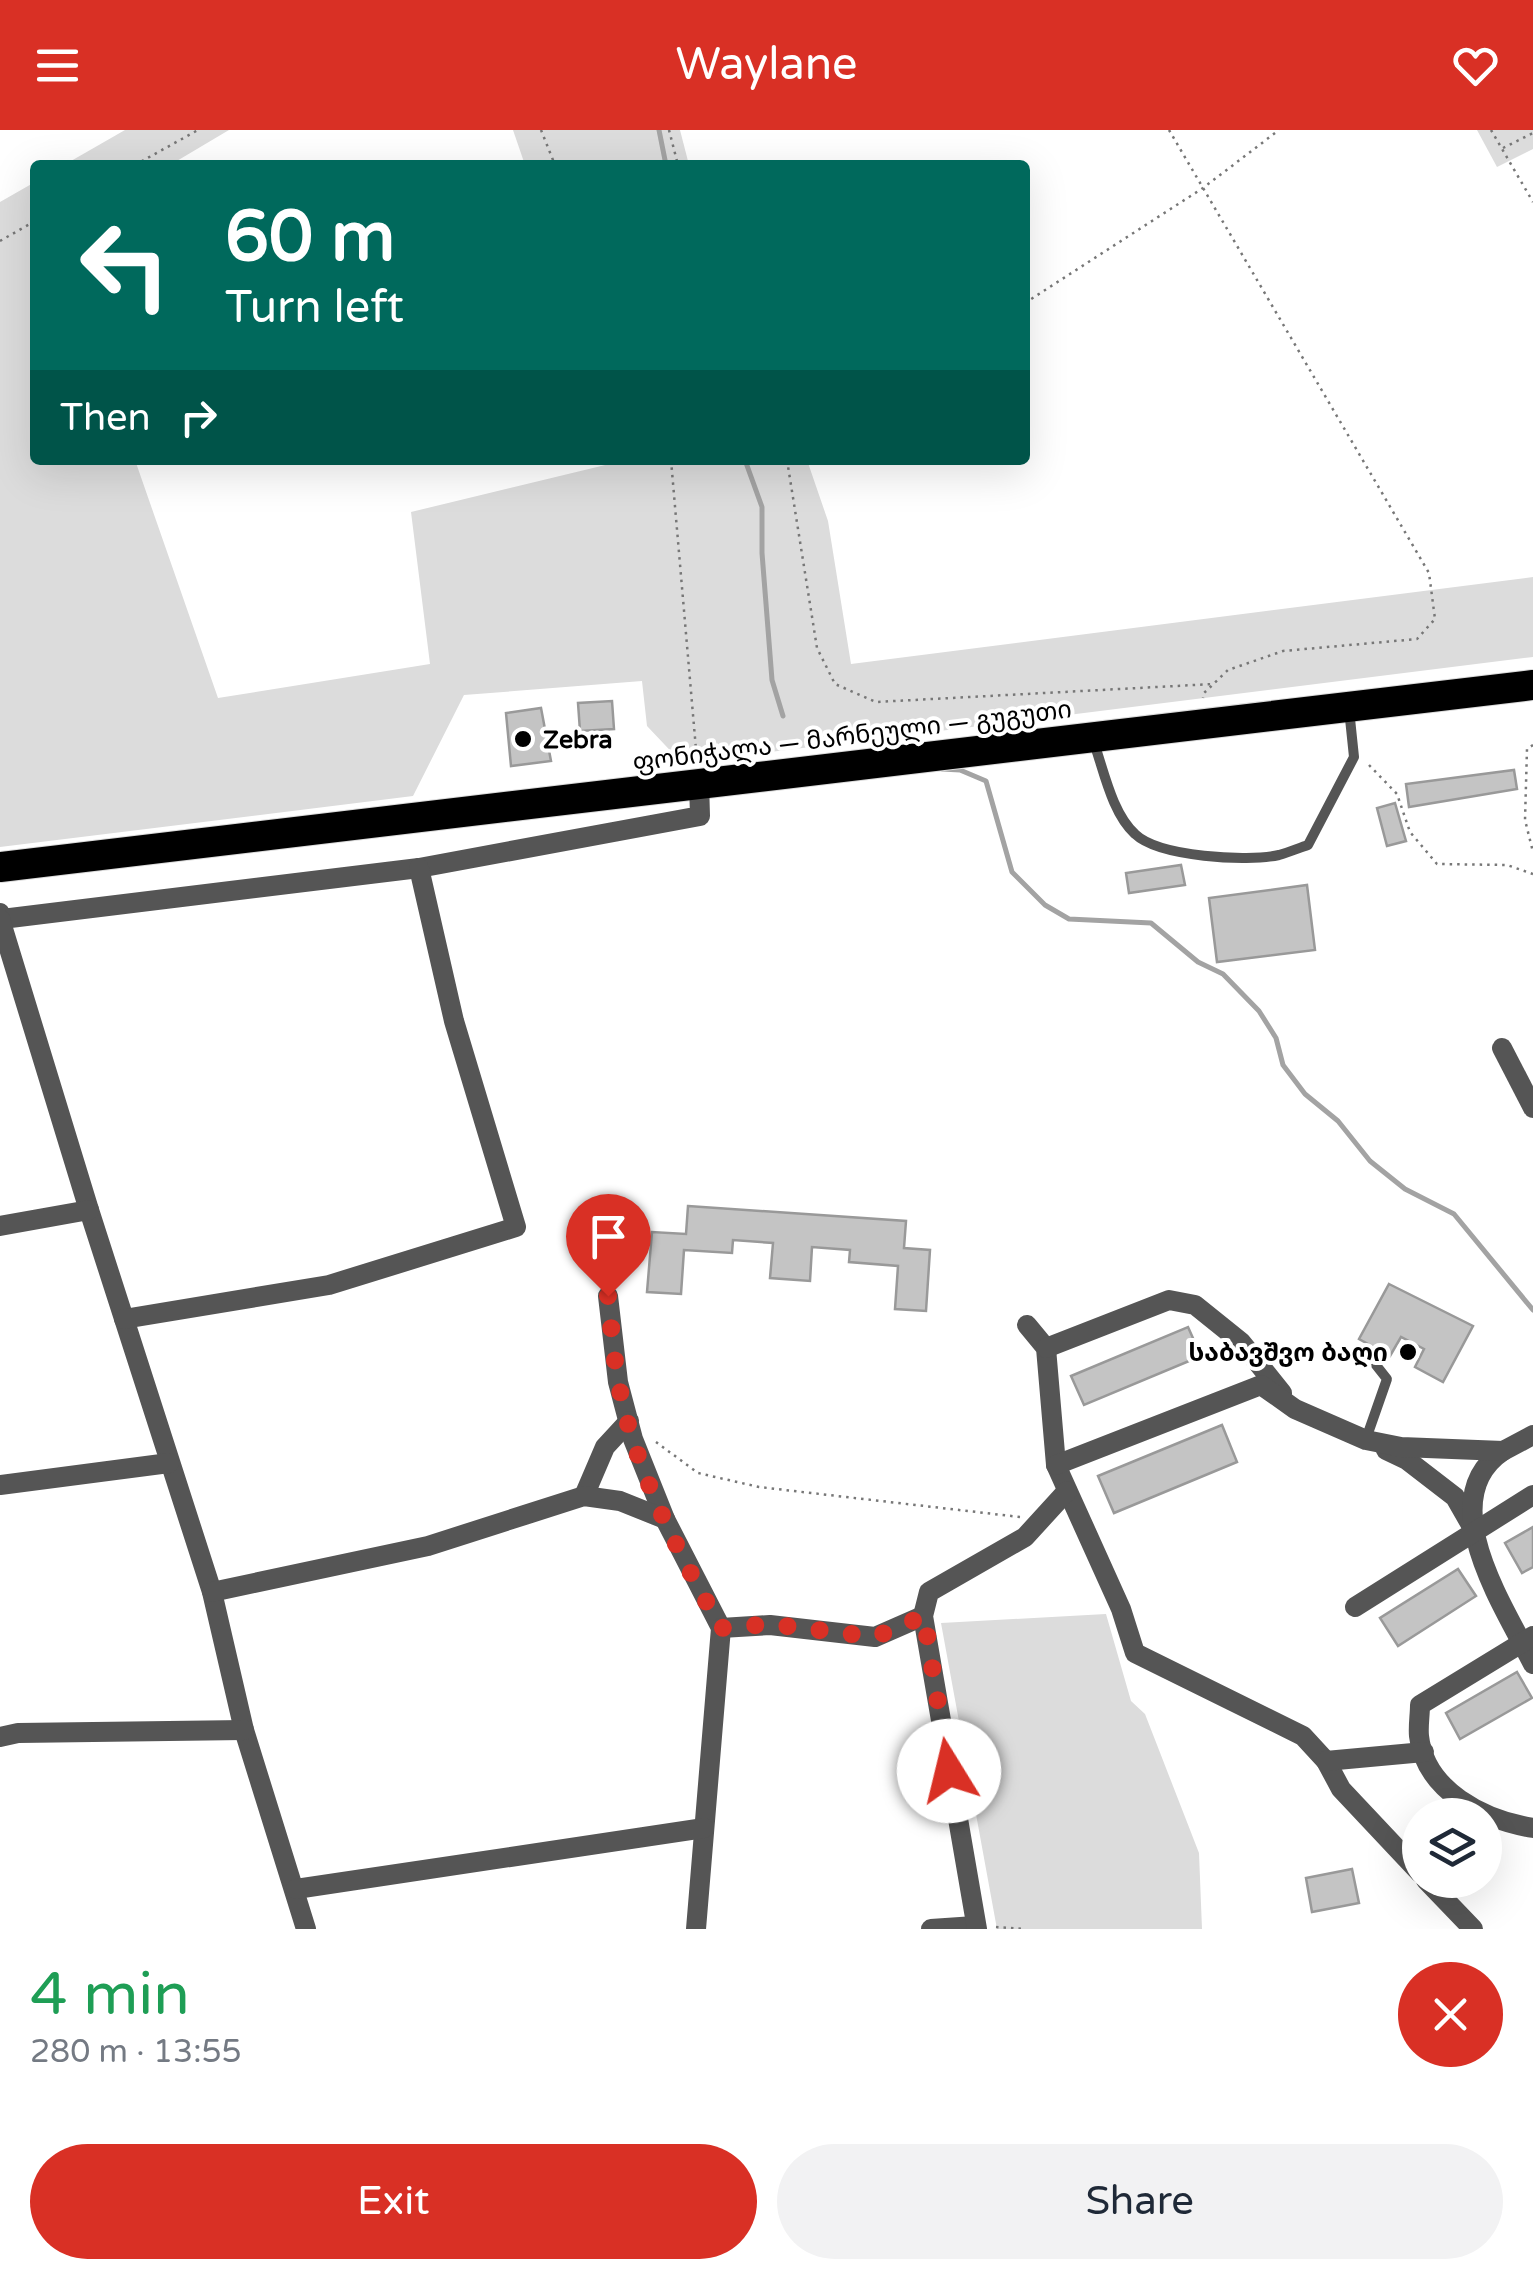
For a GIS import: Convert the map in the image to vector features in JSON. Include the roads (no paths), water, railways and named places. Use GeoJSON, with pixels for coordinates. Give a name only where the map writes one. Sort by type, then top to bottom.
{"type":"FeatureCollection","features":[{"type":"Feature","properties":{"kind":"highway","name":"ფონიჭალა — მარნეული — გუგუთი"},"geometry":{"type":"LineString","coordinates":[[0,868],[1533,685]]}},
{"type":"Feature","properties":{"kind":"street"},"geometry":{"type":"LineString","coordinates":[[306,1929],[244,1730],[212,1592],[0,917],[419,868],[700,816],[699,782]]}},
{"type":"Feature","properties":{"kind":"street"},"geometry":{"type":"LineString","coordinates":[[124,1319],[329,1285],[516,1227],[454,1021],[419,868]]}},
{"type":"Feature","properties":{"kind":"street"},"geometry":{"type":"LineString","coordinates":[[1502,1048],[1533,1108]]}},
{"type":"Feature","properties":{"kind":"street"},"geometry":{"type":"LineString","coordinates":[[0,1226],[89,1210]]}},
{"type":"Feature","properties":{"kind":"street"},"geometry":{"type":"LineString","coordinates":[[608,1296],[618,1382],[629,1421],[665,1519],[721,1628],[696,1929]]}},
{"type":"Feature","properties":{"kind":"street"},"geometry":{"type":"LineString","coordinates":[[1046,1348],[1169,1300],[1195,1305],[1241,1342],[1295,1409]]}},
{"type":"Feature","properties":{"kind":"street"},"geometry":{"type":"LineString","coordinates":[[1027,1326],[1046,1348],[1056,1465],[1121,1609],[1135,1653],[1303,1736],[1326,1761],[1341,1789],[1402,1854]]}},
{"type":"Feature","properties":{"kind":"street"},"geometry":{"type":"LineString","coordinates":[[1056,1465],[1260,1385],[1295,1409],[1407,1460],[1456,1498],[1475,1531]]}},
{"type":"Feature","properties":{"kind":"street"},"geometry":{"type":"LineString","coordinates":[[584,1496],[605,1448],[629,1421]]}},
{"type":"Feature","properties":{"kind":"street"},"geometry":{"type":"LineString","coordinates":[[1533,1435],[1488,1461],[1477,1475],[1473,1509],[1477,1552],[1527,1639],[1533,1664]]}},
{"type":"Feature","properties":{"kind":"street"},"geometry":{"type":"LineString","coordinates":[[1366,1440],[1401,1447],[1503,1451]]}},
{"type":"Feature","properties":{"kind":"street"},"geometry":{"type":"LineString","coordinates":[[0,1485],[169,1463]]}},
{"type":"Feature","properties":{"kind":"street"},"geometry":{"type":"LineString","coordinates":[[931,1929],[976,1927],[924,1616],[929,1592],[1025,1537],[1068,1490]]}},
{"type":"Feature","properties":{"kind":"street"},"geometry":{"type":"LineString","coordinates":[[1355,1607],[1533,1495]]}},
{"type":"Feature","properties":{"kind":"street"},"geometry":{"type":"LineString","coordinates":[[212,1592],[428,1546],[584,1496],[620,1501],[665,1519]]}},
{"type":"Feature","properties":{"kind":"street"},"geometry":{"type":"LineString","coordinates":[[721,1628],[770,1624],[875,1637],[924,1616]]}},
{"type":"Feature","properties":{"kind":"street"},"geometry":{"type":"LineString","coordinates":[[1527,1639],[1420,1705],[1419,1738],[1433,1776],[1467,1806],[1533,1828]]}},
{"type":"Feature","properties":{"kind":"street"},"geometry":{"type":"LineString","coordinates":[[0,1737],[18,1733],[244,1730]]}},
{"type":"Feature","properties":{"kind":"street"},"geometry":{"type":"LineString","coordinates":[[1326,1761],[1424,1752]]}},
{"type":"Feature","properties":{"kind":"street"},"geometry":{"type":"LineString","coordinates":[[296,1889],[704,1828]]}},
{"type":"Feature","properties":{"kind":"street"},"geometry":{"type":"LineString","coordinates":[[1443,1898],[1473,1929]]}},
{"type":"Feature","properties":{"kind":"lane"},"geometry":{"type":"LineString","coordinates":[[1092,737],[1117,807],[1136,835],[1162,848],[1232,858],[1276,856],[1308,845],[1354,757],[1349,707]]}},
{"type":"Feature","properties":{"kind":"lane"},"geometry":{"type":"LineString","coordinates":[[1366,1440],[1387,1379],[1372,1360]]}},
{"type":"Feature","properties":{"kind":"waterway"},"geometry":{"type":"LineString","coordinates":[[659,130],[665,160]]}},
{"type":"Feature","properties":{"kind":"waterway"},"geometry":{"type":"LineString","coordinates":[[747,465],[762,507],[772,680],[783,716]]}},
{"type":"Feature","properties":{"kind":"waterway"},"geometry":{"type":"LineString","coordinates":[[942,769],[960,770],[986,781],[1012,872],[1045,905],[1069,919],[1151,923],[1198,962],[1223,974],[1259,1011],[1276,1038],[1283,1065],[1305,1094],[1338,1121],[1370,1161],[1405,1189],[1454,1214],[1533,1310]]}},
{"type":"Feature","properties":{"kind":"place","name":"Zebra"},"geometry":{"type":"Point","coordinates":[523,739]}},
{"type":"Feature","properties":{"kind":"place","name":"საბავშვო ბაღი"},"geometry":{"type":"Point","coordinates":[1408,1352]}}]}
